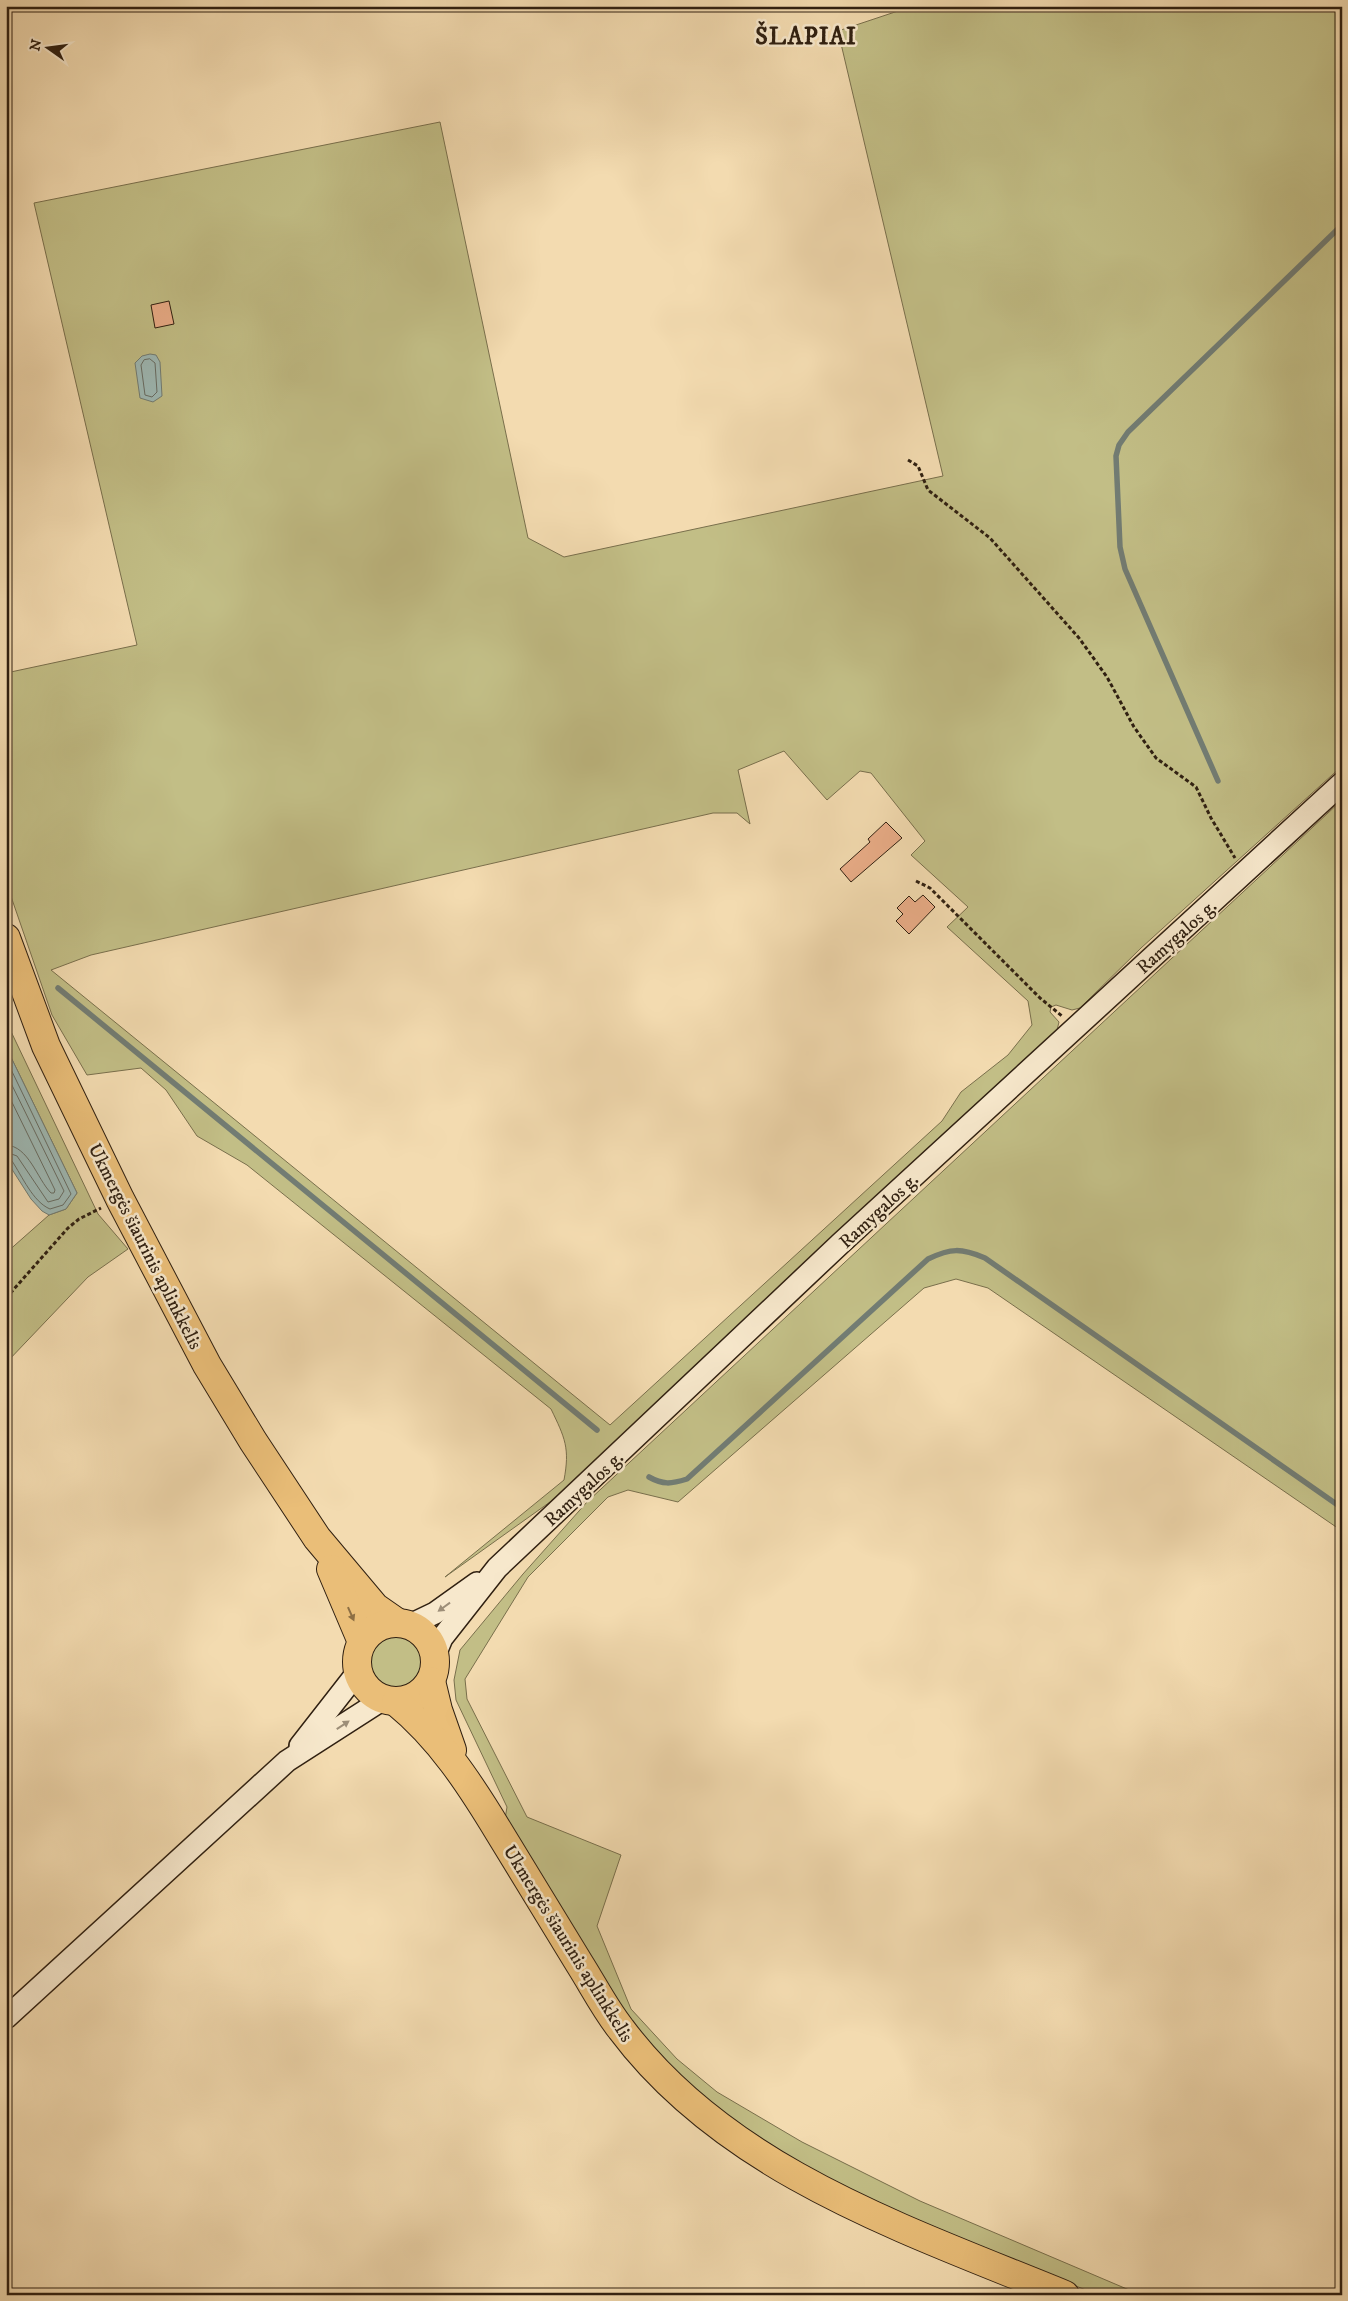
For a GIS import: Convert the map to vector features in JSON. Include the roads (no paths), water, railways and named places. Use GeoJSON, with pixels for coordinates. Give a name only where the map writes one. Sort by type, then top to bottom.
{"type":"FeatureCollection","features":[{"type":"Feature","properties":{"kind":"highway","name":"Ukmergės šiaurinis aplinkkelis"},"geometry":{"type":"LineString","coordinates":[[6,938],[46,1046],[120,1199],[207,1365],[253,1441],[317,1538],[375,1607],[404,1624]]}},
{"type":"Feature","properties":{"kind":"highway","name":"Ukmergės šiaurinis aplinkkelis"},"geometry":{"type":"LineString","coordinates":[[317,1538],[362,1642]]}},
{"type":"Feature","properties":{"kind":"highway"},"geometry":{"type":"LineString","coordinates":[[384,1624],[404,1624],[426,1637],[433,1668],[416,1696],[389,1701],[367,1689],[357,1673],[357,1652],[371,1631],[384,1624]]}},
{"type":"Feature","properties":{"kind":"highway","name":"Ukmergės šiaurinis aplinkkelis"},"geometry":{"type":"LineString","coordinates":[[433,1668],[441,1720],[460,1770]]}},
{"type":"Feature","properties":{"kind":"highway","name":"Ukmergės šiaurinis aplinkkelis"},"geometry":{"type":"LineString","coordinates":[[389,1701],[425,1728],[460,1770],[620,2029],[670,2086],[705,2117],[756,2153],[829,2193],[920,2236],[1065,2295]]}},
{"type":"Feature","properties":{"kind":"main road","name":"Ramygalos g."},"geometry":{"type":"LineString","coordinates":[[433,1668],[442,1638],[498,1568],[841,1243],[1342,783]]}},
{"type":"Feature","properties":{"kind":"main road"},"geometry":{"type":"LineString","coordinates":[[404,1624],[435,1613],[498,1568]]}},
{"type":"Feature","properties":{"kind":"main road"},"geometry":{"type":"LineString","coordinates":[[6,2018],[287,1761],[357,1673]]}},
{"type":"Feature","properties":{"kind":"main road"},"geometry":{"type":"LineString","coordinates":[[287,1761],[389,1701]]}},
{"type":"Feature","properties":{"kind":"water"},"geometry":{"type":"Polygon","coordinates":[[[156,355],[160,362],[162,396],[153,402],[140,398],[135,363],[142,356],[156,355]]]}},
{"type":"Feature","properties":{"kind":"water"},"geometry":{"type":"Polygon","coordinates":[[[6,1047],[77,1193],[66,1209],[49,1215],[42,1211],[31,1199],[6,1160],[6,1047]]]}},
{"type":"Feature","properties":{"kind":"waterway"},"geometry":{"type":"LineString","coordinates":[[1218,781],[1125,569],[1120,547],[1116,456],[1119,445],[1128,432],[1342,225]]}},
{"type":"Feature","properties":{"kind":"waterway"},"geometry":{"type":"LineString","coordinates":[[58,988],[597,1430]]}},
{"type":"Feature","properties":{"kind":"waterway"},"geometry":{"type":"LineString","coordinates":[[649,1477],[667,1483],[687,1479],[928,1259],[950,1251],[962,1251],[985,1258],[1342,1508]]}},
{"type":"Feature","properties":{"kind":"district","name":"ŠLAPIAI"},"geometry":{"type":"Point","coordinates":[806,36]}}]}
